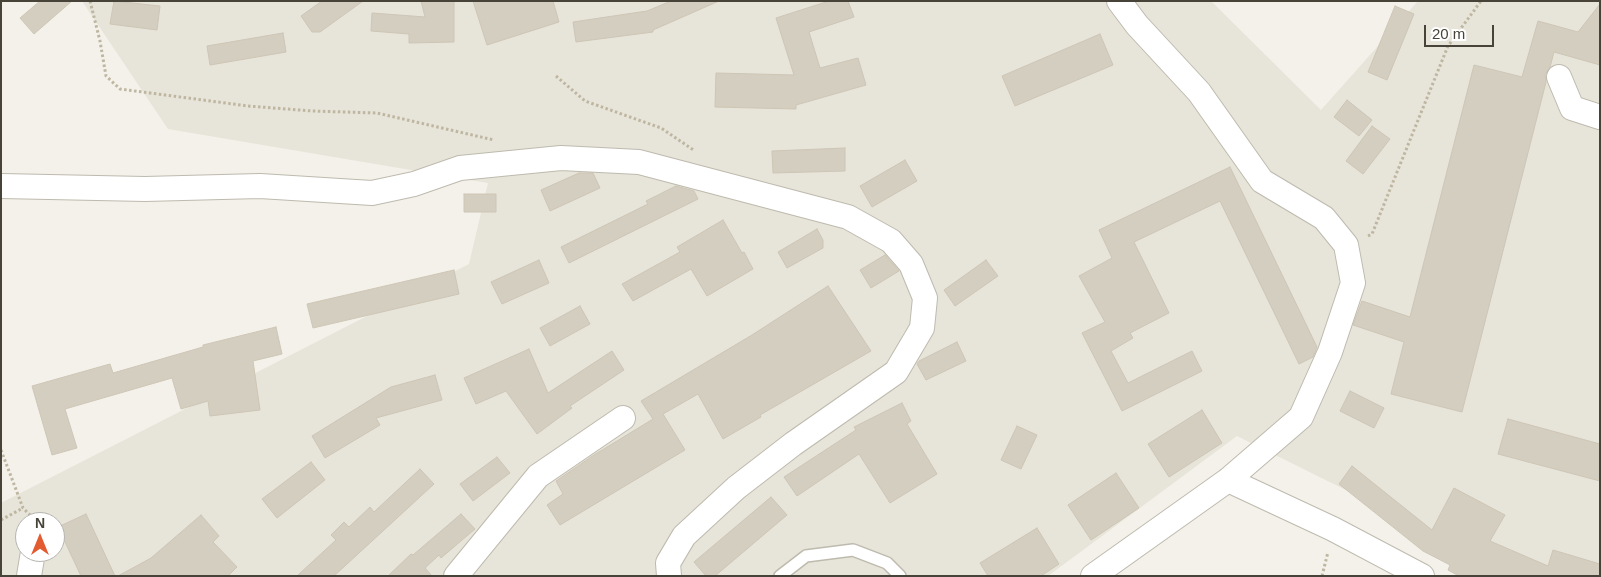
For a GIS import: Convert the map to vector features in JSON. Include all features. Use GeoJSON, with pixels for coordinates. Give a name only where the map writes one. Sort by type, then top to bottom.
{"type":"FeatureCollection","features":[{"type":"Feature","properties":{"kind":"street"},"geometry":{"type":"LineString","coordinates":[[1093,576],[1228,480],[1302,417],[1330,352],[1353,282],[1346,245],[1324,218],[1262,181],[1199,92],[1137,25],[1119,1]]}},
{"type":"Feature","properties":{"kind":"street"},"geometry":{"type":"LineString","coordinates":[[1559,78],[1572,108],[1600,117]]}},
{"type":"Feature","properties":{"kind":"street"},"geometry":{"type":"LineString","coordinates":[[1,186],[146,189],[260,186],[372,193],[414,184],[460,168],[561,158],[639,162],[848,217],[891,241],[911,264],[925,298],[922,328],[896,372],[793,444],[736,488],[684,536],[668,564],[669,576]]}},
{"type":"Feature","properties":{"kind":"street"},"geometry":{"type":"LineString","coordinates":[[456,576],[538,476],[623,418]]}},
{"type":"Feature","properties":{"kind":"street"},"geometry":{"type":"LineString","coordinates":[[1228,480],[1334,529],[1422,576]]}},
{"type":"Feature","properties":{"kind":"street"},"geometry":{"type":"LineString","coordinates":[[29,576],[31,562]]}},
{"type":"Feature","properties":{"kind":"lane"},"geometry":{"type":"LineString","coordinates":[[780,576],[806,556],[853,550],[886,564],[900,576]]}},
{"type":"Feature","properties":{"kind":"path"},"geometry":{"type":"LineString","coordinates":[[90,1],[106,76],[120,89],[248,106],[312,111],[377,113],[497,140]]}},
{"type":"Feature","properties":{"kind":"path"},"geometry":{"type":"LineString","coordinates":[[1346,245],[1372,234],[1448,46],[1481,1]]}},
{"type":"Feature","properties":{"kind":"path"},"geometry":{"type":"LineString","coordinates":[[556,76],[585,101],[661,128],[696,152]]}},
{"type":"Feature","properties":{"kind":"path"},"geometry":{"type":"LineString","coordinates":[[1,450],[23,508],[27,512]]}},
{"type":"Feature","properties":{"kind":"path"},"geometry":{"type":"LineString","coordinates":[[1,520],[23,508]]}},
{"type":"Feature","properties":{"kind":"shaded area"},"geometry":{"type":"Polygon","coordinates":[[[82,1],[1211,1],[1321,110],[1418,1],[1600,1],[1600,576],[1519,576],[1237,436],[1048,576],[1,576],[1,503],[469,264],[488,183],[168,129],[82,1]]]}},
{"type":"Feature","properties":{"kind":"building"},"geometry":{"type":"Polygon","coordinates":[[[40,1],[72,1],[34,34],[20,18],[40,1]]]}},
{"type":"Feature","properties":{"kind":"building"},"geometry":{"type":"Polygon","coordinates":[[[114,1],[160,6],[157,30],[110,24],[114,1]]]}},
{"type":"Feature","properties":{"kind":"building"},"geometry":{"type":"Polygon","coordinates":[[[322,1],[363,1],[320,32],[312,32],[301,16],[322,1]]]}},
{"type":"Feature","properties":{"kind":"building"},"geometry":{"type":"Polygon","coordinates":[[[421,1],[454,1],[454,42],[409,43],[409,34],[371,31],[372,13],[425,17],[421,1]]]}},
{"type":"Feature","properties":{"kind":"building"},"geometry":{"type":"Polygon","coordinates":[[[473,1],[553,1],[559,22],[487,45],[473,1]]]}},
{"type":"Feature","properties":{"kind":"building"},"geometry":{"type":"Polygon","coordinates":[[[671,1],[719,1],[653,30],[653,32],[576,42],[573,22],[647,11],[671,1]]]}},
{"type":"Feature","properties":{"kind":"building"},"geometry":{"type":"Polygon","coordinates":[[[829,1],[848,1],[854,17],[809,32],[820,68],[858,58],[866,85],[796,105],[796,109],[715,107],[716,73],[794,75],[776,18],[829,1]]]}},
{"type":"Feature","properties":{"kind":"building"},"geometry":{"type":"Polygon","coordinates":[[[1600,4],[1600,65],[1554,52],[1550,67],[1545,75],[1546,82],[1462,412],[1391,394],[1404,342],[1353,325],[1362,301],[1410,317],[1474,65],[1522,77],[1538,21],[1578,32],[1600,4]]]}},
{"type":"Feature","properties":{"kind":"building"},"geometry":{"type":"Polygon","coordinates":[[[1395,6],[1414,14],[1387,80],[1368,72],[1395,6]]]}},
{"type":"Feature","properties":{"kind":"building"},"geometry":{"type":"Polygon","coordinates":[[[283,33],[286,52],[210,65],[207,46],[283,33]]]}},
{"type":"Feature","properties":{"kind":"building"},"geometry":{"type":"Polygon","coordinates":[[[1100,34],[1113,65],[1015,106],[1002,76],[1100,34]]]}},
{"type":"Feature","properties":{"kind":"building"},"geometry":{"type":"Polygon","coordinates":[[[1347,100],[1372,120],[1359,136],[1334,117],[1347,100]]]}},
{"type":"Feature","properties":{"kind":"building"},"geometry":{"type":"Polygon","coordinates":[[[1372,126],[1390,139],[1363,174],[1346,161],[1372,126]]]}},
{"type":"Feature","properties":{"kind":"building"},"geometry":{"type":"Polygon","coordinates":[[[845,148],[845,171],[773,173],[772,151],[845,148]]]}},
{"type":"Feature","properties":{"kind":"building"},"geometry":{"type":"Polygon","coordinates":[[[905,160],[917,181],[872,207],[860,186],[905,160]]]}},
{"type":"Feature","properties":{"kind":"building"},"geometry":{"type":"Polygon","coordinates":[[[1230,167],[1317,347],[1313,357],[1299,364],[1220,201],[1134,242],[1169,313],[1130,333],[1133,338],[1111,351],[1128,383],[1192,351],[1202,371],[1122,411],[1082,333],[1105,322],[1079,276],[1112,258],[1099,230],[1230,167]]]}},
{"type":"Feature","properties":{"kind":"building"},"geometry":{"type":"Polygon","coordinates":[[[579,173],[593,173],[600,188],[550,211],[541,190],[579,173]]]}},
{"type":"Feature","properties":{"kind":"building"},"geometry":{"type":"Polygon","coordinates":[[[676,186],[694,191],[698,199],[569,263],[561,247],[648,204],[646,201],[676,186]]]}},
{"type":"Feature","properties":{"kind":"building"},"geometry":{"type":"Polygon","coordinates":[[[464,194],[496,194],[496,212],[464,212],[464,194]]]}},
{"type":"Feature","properties":{"kind":"building"},"geometry":{"type":"Polygon","coordinates":[[[723,220],[753,269],[707,296],[691,269],[633,301],[622,284],[680,252],[677,247],[723,220]]]}},
{"type":"Feature","properties":{"kind":"building"},"geometry":{"type":"Polygon","coordinates":[[[817,229],[823,240],[823,248],[787,268],[778,252],[817,229]]]}},
{"type":"Feature","properties":{"kind":"building"},"geometry":{"type":"Polygon","coordinates":[[[885,255],[899,271],[871,288],[860,270],[885,255]]]}},
{"type":"Feature","properties":{"kind":"building"},"geometry":{"type":"Polygon","coordinates":[[[539,260],[549,283],[502,304],[491,282],[539,260]]]}},
{"type":"Feature","properties":{"kind":"building"},"geometry":{"type":"Polygon","coordinates":[[[986,260],[998,276],[955,306],[944,290],[986,260]]]}},
{"type":"Feature","properties":{"kind":"building"},"geometry":{"type":"Polygon","coordinates":[[[454,270],[459,294],[313,328],[307,304],[454,270]]]}},
{"type":"Feature","properties":{"kind":"building"},"geometry":{"type":"Polygon","coordinates":[[[828,286],[871,351],[760,415],[761,417],[723,439],[698,394],[663,414],[685,450],[560,525],[547,505],[563,494],[556,481],[653,419],[641,401],[752,335],[828,286]]]}},
{"type":"Feature","properties":{"kind":"building"},"geometry":{"type":"Polygon","coordinates":[[[580,306],[590,324],[550,346],[540,328],[580,306]]]}},
{"type":"Feature","properties":{"kind":"building"},"geometry":{"type":"Polygon","coordinates":[[[276,327],[282,354],[253,361],[260,410],[210,416],[208,401],[181,409],[172,378],[65,409],[77,448],[52,455],[32,386],[110,364],[113,373],[203,347],[203,345],[276,327]]]}},
{"type":"Feature","properties":{"kind":"building"},"geometry":{"type":"Polygon","coordinates":[[[957,342],[966,361],[926,380],[917,364],[919,361],[957,342]]]}},
{"type":"Feature","properties":{"kind":"building"},"geometry":{"type":"Polygon","coordinates":[[[529,349],[548,393],[612,351],[624,370],[570,406],[572,408],[537,434],[506,391],[476,404],[464,378],[529,349]]]}},
{"type":"Feature","properties":{"kind":"building"},"geometry":{"type":"Polygon","coordinates":[[[435,375],[442,400],[376,418],[380,425],[325,458],[312,436],[391,387],[435,375]]]}},
{"type":"Feature","properties":{"kind":"building"},"geometry":{"type":"Polygon","coordinates":[[[1350,391],[1384,408],[1374,428],[1340,411],[1350,391]]]}},
{"type":"Feature","properties":{"kind":"building"},"geometry":{"type":"Polygon","coordinates":[[[902,403],[911,421],[907,424],[937,474],[890,503],[859,454],[797,496],[784,477],[856,430],[854,427],[902,403]]]}},
{"type":"Feature","properties":{"kind":"building"},"geometry":{"type":"Polygon","coordinates":[[[1202,410],[1222,443],[1169,477],[1148,444],[1202,410]]]}},
{"type":"Feature","properties":{"kind":"building"},"geometry":{"type":"Polygon","coordinates":[[[1508,419],[1600,444],[1600,481],[1498,454],[1508,419]]]}},
{"type":"Feature","properties":{"kind":"building"},"geometry":{"type":"Polygon","coordinates":[[[1017,426],[1037,435],[1021,469],[1001,460],[1017,426]]]}},
{"type":"Feature","properties":{"kind":"building"},"geometry":{"type":"Polygon","coordinates":[[[497,457],[510,473],[473,501],[460,484],[497,457]]]}},
{"type":"Feature","properties":{"kind":"building"},"geometry":{"type":"Polygon","coordinates":[[[311,462],[325,480],[277,518],[262,499],[311,462]]]}},
{"type":"Feature","properties":{"kind":"building"},"geometry":{"type":"Polygon","coordinates":[[[1352,466],[1432,530],[1454,488],[1505,515],[1490,541],[1548,566],[1553,550],[1600,564],[1600,576],[1459,576],[1448,570],[1450,565],[1423,551],[1339,484],[1352,466]]]}},
{"type":"Feature","properties":{"kind":"building"},"geometry":{"type":"Polygon","coordinates":[[[420,469],[434,484],[334,576],[297,576],[336,540],[331,535],[344,522],[349,527],[370,507],[374,512],[420,469]]]}},
{"type":"Feature","properties":{"kind":"building"},"geometry":{"type":"Polygon","coordinates":[[[1116,473],[1139,508],[1091,540],[1068,505],[1116,473]]]}},
{"type":"Feature","properties":{"kind":"building"},"geometry":{"type":"Polygon","coordinates":[[[771,497],[787,515],[715,576],[706,576],[694,562],[771,497]]]}},
{"type":"Feature","properties":{"kind":"building"},"geometry":{"type":"Polygon","coordinates":[[[86,514],[115,576],[81,576],[65,542],[65,524],[86,514]]]}},
{"type":"Feature","properties":{"kind":"building"},"geometry":{"type":"Polygon","coordinates":[[[461,514],[475,529],[441,558],[439,555],[425,568],[432,576],[388,576],[411,554],[413,555],[461,514]]]}},
{"type":"Feature","properties":{"kind":"building"},"geometry":{"type":"Polygon","coordinates":[[[201,515],[219,536],[213,542],[237,567],[228,576],[118,576],[151,558],[201,515]]]}},
{"type":"Feature","properties":{"kind":"building"},"geometry":{"type":"Polygon","coordinates":[[[1037,528],[1059,564],[1041,576],[988,576],[980,563],[1037,528]]]}}]}
